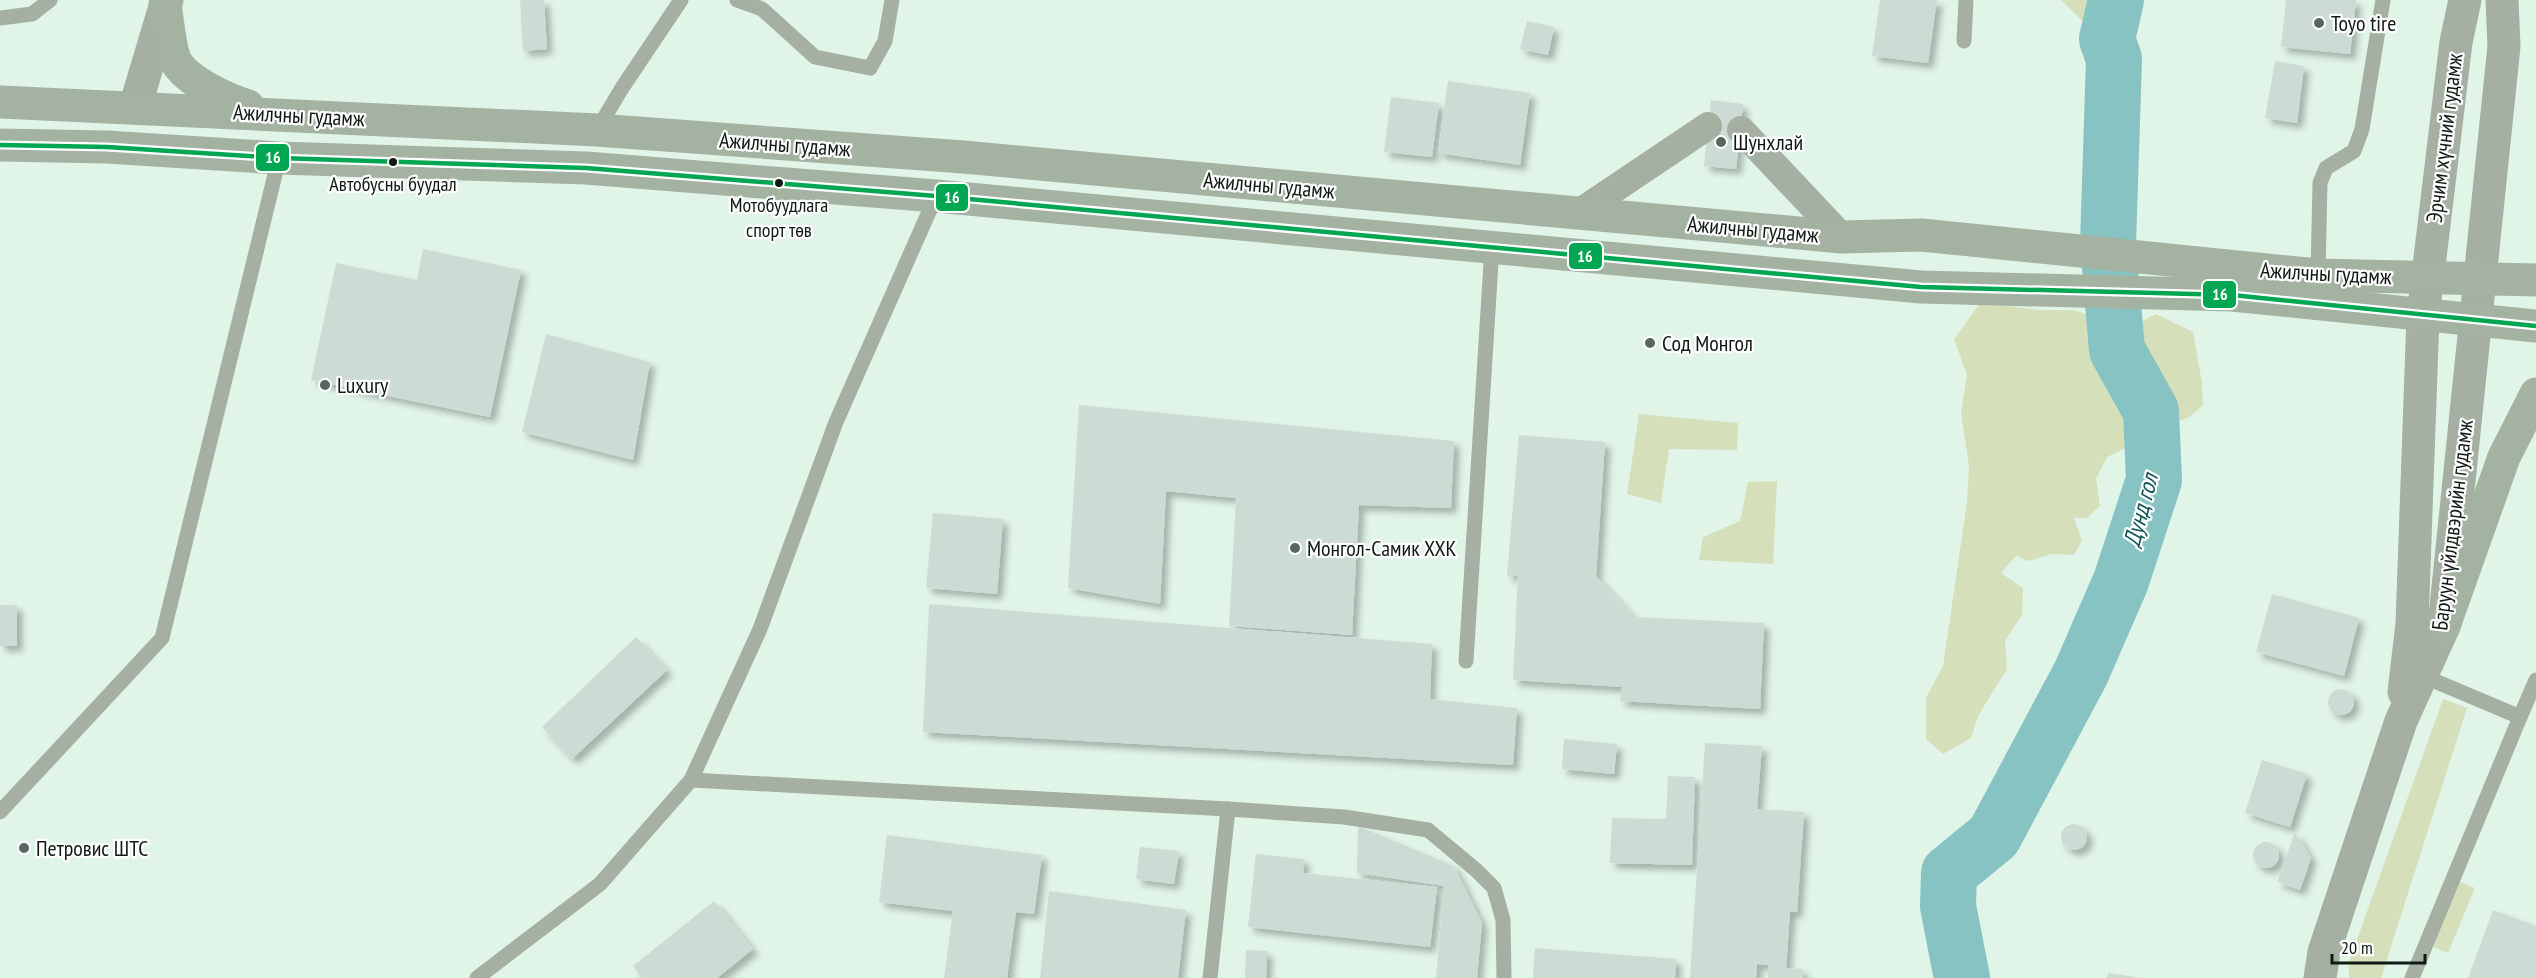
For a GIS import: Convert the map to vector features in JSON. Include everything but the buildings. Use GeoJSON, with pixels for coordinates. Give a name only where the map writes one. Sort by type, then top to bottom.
{"type":"FeatureCollection","features":[{"type":"Feature","properties":{"kind":"main road"},"geometry":{"type":"LineString","coordinates":[[166,3],[175,60],[194,80],[224,99],[279,115]]}},
{"type":"Feature","properties":{"kind":"main road","name":"Ажилчны гудамж"},"geometry":{"type":"LineString","coordinates":[[0,102],[597,130],[963,157],[1842,237],[1920,235],[2319,275],[2536,280]]}},
{"type":"Feature","properties":{"kind":"main road","name":"Ажилчны гудамж"},"geometry":{"type":"LineString","coordinates":[[0,145],[107,147],[279,158],[586,168],[936,196],[1921,287],[2232,295],[2536,326]]}},
{"type":"Feature","properties":{"kind":"main road"},"geometry":{"type":"LineString","coordinates":[[2444,626],[2504,457],[2536,394]]}},
{"type":"Feature","properties":{"kind":"street","name":"Эрчим хүчний гудамж"},"geometry":{"type":"LineString","coordinates":[[2423,316],[2456,42],[2465,0]]}},
{"type":"Feature","properties":{"kind":"street"},"geometry":{"type":"LineString","coordinates":[[2480,279],[2504,46],[2502,0]]}},
{"type":"Feature","properties":{"kind":"street"},"geometry":{"type":"LineString","coordinates":[[135,107],[166,3]]}},
{"type":"Feature","properties":{"kind":"street"},"geometry":{"type":"LineString","coordinates":[[1577,214],[1708,126]]}},
{"type":"Feature","properties":{"kind":"street"},"geometry":{"type":"LineString","coordinates":[[1741,130],[1842,237]]}},
{"type":"Feature","properties":{"kind":"street","name":"Баруун үйлдвэрийн гудамж"},"geometry":{"type":"LineString","coordinates":[[2320,978],[2324,952],[2401,721],[2444,626],[2480,279]]}},
{"type":"Feature","properties":{"kind":"street","name":"Баруун үйлдвэрийн гудамж"},"geometry":{"type":"LineString","coordinates":[[2401,721],[2412,624],[2423,316]]}},
{"type":"Feature","properties":{"kind":"lane"},"geometry":{"type":"LineString","coordinates":[[0,18],[32,14],[50,0]]}},
{"type":"Feature","properties":{"kind":"lane"},"geometry":{"type":"LineString","coordinates":[[597,130],[681,0]]}},
{"type":"Feature","properties":{"kind":"lane"},"geometry":{"type":"LineString","coordinates":[[737,0],[762,9],[815,57],[870,68],[885,41],[892,0]]}},
{"type":"Feature","properties":{"kind":"lane"},"geometry":{"type":"LineString","coordinates":[[1964,41],[1966,0]]}},
{"type":"Feature","properties":{"kind":"lane"},"geometry":{"type":"LineString","coordinates":[[2319,275],[2320,183],[2326,168],[2354,151],[2362,129],[2383,0]]}},
{"type":"Feature","properties":{"kind":"lane"},"geometry":{"type":"LineString","coordinates":[[0,812],[162,638],[279,158]]}},
{"type":"Feature","properties":{"kind":"lane"},"geometry":{"type":"LineString","coordinates":[[477,978],[600,884],[691,780],[760,629],[836,422],[936,196]]}},
{"type":"Feature","properties":{"kind":"lane"},"geometry":{"type":"LineString","coordinates":[[1466,661],[1492,247]]}},
{"type":"Feature","properties":{"kind":"lane"},"geometry":{"type":"LineString","coordinates":[[2423,676],[2520,717]]}},
{"type":"Feature","properties":{"kind":"lane"},"geometry":{"type":"LineString","coordinates":[[2412,978],[2536,680]]}},
{"type":"Feature","properties":{"kind":"lane"},"geometry":{"type":"LineString","coordinates":[[691,780],[1228,809],[1344,817],[1428,830],[1494,888],[1503,920],[1504,978]]}},
{"type":"Feature","properties":{"kind":"lane"},"geometry":{"type":"LineString","coordinates":[[1210,978],[1228,809]]}},
{"type":"Feature","properties":{"kind":"green space"},"geometry":{"type":"Polygon","coordinates":[[[2061,0],[2114,0],[2126,21],[2134,48],[2128,82],[2139,97],[2138,126],[2128,144],[2106,103],[2109,75],[2098,70],[2096,62],[2105,52],[2096,34],[2061,0]]]}},
{"type":"Feature","properties":{"kind":"green space"},"geometry":{"type":"Polygon","coordinates":[[[1981,302],[2038,310],[2074,310],[2091,316],[2104,372],[2120,383],[2130,395],[2142,429],[2130,446],[2107,457],[2096,479],[2100,506],[2087,518],[2074,518],[2082,541],[2074,555],[2052,554],[2029,561],[2016,556],[2001,573],[2023,588],[2022,615],[2005,641],[2007,669],[1978,716],[1971,738],[1943,754],[1926,739],[1926,698],[1943,666],[1967,502],[1969,466],[1961,413],[1967,375],[1954,339],[1981,302]]]}},
{"type":"Feature","properties":{"kind":"green space"},"geometry":{"type":"Polygon","coordinates":[[[2156,314],[2193,332],[2202,383],[2203,405],[2190,417],[2171,424],[2156,402],[2125,345],[2137,324],[2156,314]]]}},
{"type":"Feature","properties":{"kind":"green space"},"geometry":{"type":"Polygon","coordinates":[[[1639,414],[1738,423],[1737,450],[1669,449],[1661,503],[1627,494],[1639,414]]]}},
{"type":"Feature","properties":{"kind":"green space"},"geometry":{"type":"Polygon","coordinates":[[[1777,481],[1773,564],[1699,560],[1703,537],[1740,521],[1748,482],[1777,481]]]}},
{"type":"Feature","properties":{"kind":"green space"},"geometry":{"type":"Polygon","coordinates":[[[2443,699],[2467,708],[2381,978],[2349,978],[2349,962],[2443,699]]]}},
{"type":"Feature","properties":{"kind":"green space"},"geometry":{"type":"Polygon","coordinates":[[[2455,880],[2475,888],[2448,953],[2428,945],[2455,880]]]}},
{"type":"Feature","properties":{"kind":"waterway","name":"Дунд гол"},"geometry":{"type":"LineString","coordinates":[[1962,978],[1948,906],[1949,873],[1994,836],[2081,673],[2121,581],[2154,480],[2151,411],[2117,350],[2108,244],[2114,59],[2107,39],[2116,0]]}},
{"type":"Feature","properties":{"kind":"transit line","name":"16"},"geometry":{"type":"LineString","coordinates":[[0,145],[107,147],[279,158],[586,168],[936,196],[1921,287],[2232,295],[2536,326]]}},
{"type":"Feature","properties":{"kind":"place","name":"Toyo tire"},"geometry":{"type":"Point","coordinates":[2319,23]}},
{"type":"Feature","properties":{"kind":"place","name":"Шунхлай"},"geometry":{"type":"Point","coordinates":[1721,142]}},
{"type":"Feature","properties":{"kind":"place","name":"Автобусны буудал"},"geometry":{"type":"Point","coordinates":[393,162]}},
{"type":"Feature","properties":{"kind":"place","name":"Мотобуудлага спорт төв"},"geometry":{"type":"Point","coordinates":[779,183]}},
{"type":"Feature","properties":{"kind":"place","name":"Сод Монгол"},"geometry":{"type":"Point","coordinates":[1650,343]}},
{"type":"Feature","properties":{"kind":"place","name":"Luxury"},"geometry":{"type":"Point","coordinates":[325,385]}},
{"type":"Feature","properties":{"kind":"place","name":"Монгол-Самик ХХК"},"geometry":{"type":"Point","coordinates":[1295,548]}},
{"type":"Feature","properties":{"kind":"place","name":"Петровис ШТС"},"geometry":{"type":"Point","coordinates":[24,848]}}]}
